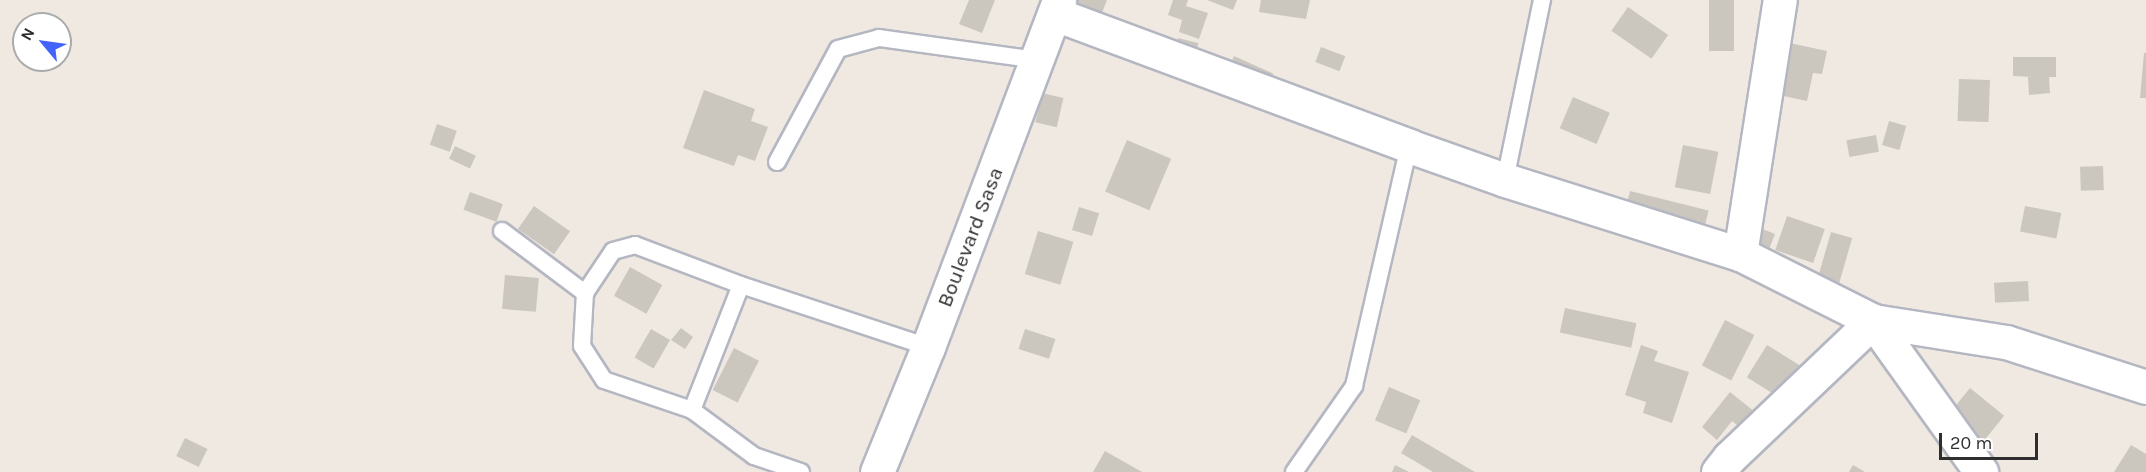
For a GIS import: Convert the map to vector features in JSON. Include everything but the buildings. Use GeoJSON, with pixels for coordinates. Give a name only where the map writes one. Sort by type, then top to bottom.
{"type":"FeatureCollection","features":[{"type":"Feature","properties":{"kind":"street"},"geometry":{"type":"LineString","coordinates":[[1740,254],[1780,0]]}},
{"type":"Feature","properties":{"kind":"street"},"geometry":{"type":"LineString","coordinates":[[1057,7],[1409,146],[1505,180],[1740,254],[1873,321],[2006,342],[2146,387]]}},
{"type":"Feature","properties":{"kind":"street","name":"Boulevard Sasa"},"geometry":{"type":"LineString","coordinates":[[877,472],[928,347],[1057,7]]}},
{"type":"Feature","properties":{"kind":"street"},"geometry":{"type":"LineString","coordinates":[[1718,472],[1729,458],[1873,321]]}},
{"type":"Feature","properties":{"kind":"street"},"geometry":{"type":"LineString","coordinates":[[1873,321],[1981,472]]}},
{"type":"Feature","properties":{"kind":"lane"},"geometry":{"type":"LineString","coordinates":[[1505,180],[1542,0]]}},
{"type":"Feature","properties":{"kind":"lane"},"geometry":{"type":"LineString","coordinates":[[777,162],[838,49],[879,38],[1037,60]]}},
{"type":"Feature","properties":{"kind":"lane"},"geometry":{"type":"LineString","coordinates":[[1294,472],[1354,386],[1409,146]]}},
{"type":"Feature","properties":{"kind":"lane"},"geometry":{"type":"LineString","coordinates":[[502,231],[585,293]]}},
{"type":"Feature","properties":{"kind":"lane"},"geometry":{"type":"LineString","coordinates":[[801,472],[754,456],[692,410],[604,380],[582,346],[585,293],[613,251],[635,245],[741,285],[928,347]]}},
{"type":"Feature","properties":{"kind":"lane"},"geometry":{"type":"LineString","coordinates":[[692,410],[741,285]]}}]}
